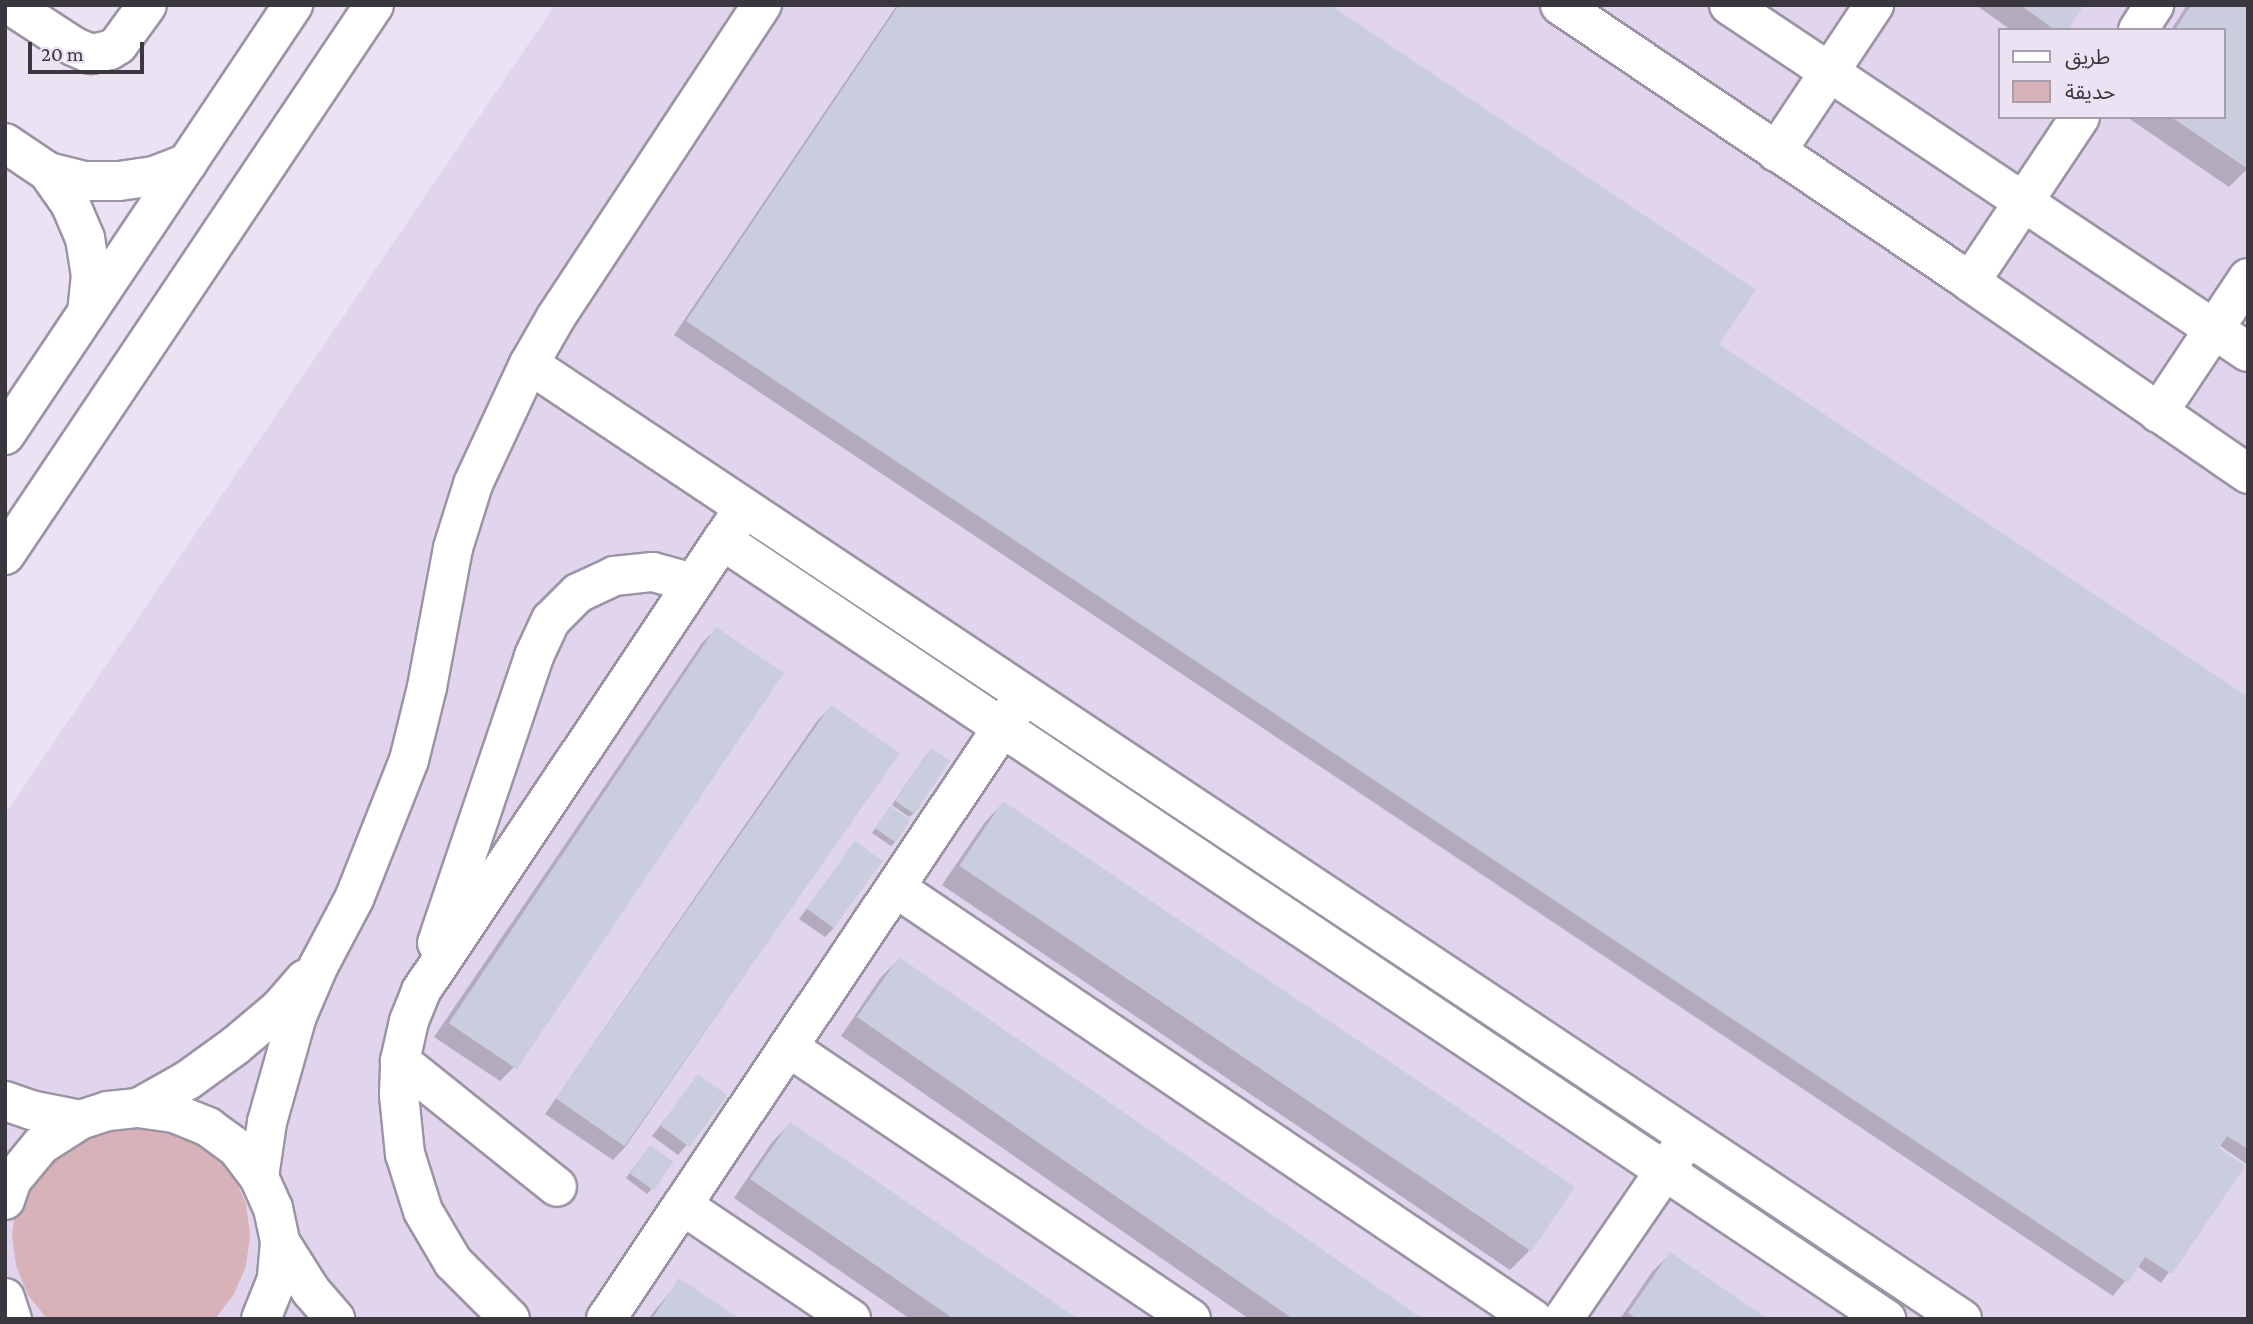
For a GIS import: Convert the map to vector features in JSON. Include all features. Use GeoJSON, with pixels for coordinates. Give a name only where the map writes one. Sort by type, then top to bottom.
{"type":"FeatureCollection","features":[{"type":"Feature","properties":{"kind":"street"},"geometry":{"type":"LineString","coordinates":[[10,5],[73,47],[91,54],[110,50],[118,45],[143,6]]}},
{"type":"Feature","properties":{"kind":"street"},"geometry":{"type":"LineString","coordinates":[[5,435],[293,5]]}},
{"type":"Feature","properties":{"kind":"street"},"geometry":{"type":"LineString","coordinates":[[5,555],[374,5]]}},
{"type":"Feature","properties":{"kind":"street"},"geometry":{"type":"LineString","coordinates":[[259,1177],[267,1122],[280,1069],[318,965],[354,899],[409,760],[427,687],[457,535],[473,484],[529,364],[595,256],[762,5]]}},
{"type":"Feature","properties":{"kind":"street"},"geometry":{"type":"LineString","coordinates":[[1729,5],[2248,352]]}},
{"type":"Feature","properties":{"kind":"street"},"geometry":{"type":"LineString","coordinates":[[1776,152],[1874,5]]}},
{"type":"Feature","properties":{"kind":"street"},"geometry":{"type":"LineString","coordinates":[[2139,28],[2154,5]]}},
{"type":"Feature","properties":{"kind":"street"},"geometry":{"type":"LineString","coordinates":[[1581,11],[1776,152],[2248,474]]}},
{"type":"Feature","properties":{"kind":"street"},"geometry":{"type":"LineString","coordinates":[[1970,282],[2079,119]]}},
{"type":"Feature","properties":{"kind":"street"},"geometry":{"type":"LineString","coordinates":[[5,144],[48,173],[70,203],[85,238],[91,275],[87,313]]}},
{"type":"Feature","properties":{"kind":"street"},"geometry":{"type":"LineString","coordinates":[[48,173],[83,181],[119,181],[154,176],[188,163]]}},
{"type":"Feature","properties":{"kind":"street"},"geometry":{"type":"LineString","coordinates":[[2158,413],[2248,278]]}},
{"type":"Feature","properties":{"kind":"street"},"geometry":{"type":"LineString","coordinates":[[529,364],[1962,1319]]}},
{"type":"Feature","properties":{"kind":"street"},"geometry":{"type":"LineString","coordinates":[[421,991],[744,508]]}},
{"type":"Feature","properties":{"kind":"street"},"geometry":{"type":"LineString","coordinates":[[722,540],[1886,1319]]}},
{"type":"Feature","properties":{"kind":"street"},"geometry":{"type":"LineString","coordinates":[[510,1319],[453,1262],[423,1210],[405,1154],[399,1095],[401,1061],[409,1021],[534,656],[551,620],[578,593],[614,576],[653,572],[693,583]]}},
{"type":"Feature","properties":{"kind":"street"},"geometry":{"type":"LineString","coordinates":[[606,1319],[1025,695]]}},
{"type":"Feature","properties":{"kind":"street"},"geometry":{"type":"LineString","coordinates":[[896,888],[1533,1319]]}},
{"type":"Feature","properties":{"kind":"street"},"geometry":{"type":"LineString","coordinates":[[138,1108],[188,1080],[235,1046],[280,1008],[318,965]]}},
{"type":"Feature","properties":{"kind":"street"},"geometry":{"type":"LineString","coordinates":[[788,1047],[1191,1319]]}},
{"type":"Feature","properties":{"kind":"street"},"geometry":{"type":"LineString","coordinates":[[401,1061],[557,1187]]}},
{"type":"Feature","properties":{"kind":"street"},"geometry":{"type":"LineString","coordinates":[[5,1101],[31,1110],[80,1120]]}},
{"type":"Feature","properties":{"kind":"street"},"geometry":{"type":"LineString","coordinates":[[5,1199],[12,1180],[41,1145],[80,1120],[108,1111],[138,1108],[174,1113],[208,1127],[237,1149],[259,1177],[273,1208],[280,1242],[277,1279],[261,1319]]}},
{"type":"Feature","properties":{"kind":"street"},"geometry":{"type":"LineString","coordinates":[[1563,1319],[1688,1136]]}},
{"type":"Feature","properties":{"kind":"street"},"geometry":{"type":"LineString","coordinates":[[682,1205],[851,1319]]}},
{"type":"Feature","properties":{"kind":"street"},"geometry":{"type":"LineString","coordinates":[[280,1242],[311,1291],[335,1319]]}},
{"type":"Feature","properties":{"kind":"street"},"geometry":{"type":"LineString","coordinates":[[5,1298],[12,1319]]}},
{"type":"Feature","properties":{"kind":"shaded area"},"geometry":{"type":"Polygon","coordinates":[[[555,5],[2248,5],[2248,1319],[5,1319],[5,814],[555,5]]]}},
{"type":"Feature","properties":{"kind":"green space"},"geometry":{"type":"Polygon","coordinates":[[[161,1121],[214,1151],[234,1176],[246,1204],[250,1235],[246,1266],[234,1294],[215,1319],[47,1319],[28,1295],[16,1266],[12,1235],[16,1205],[71,1133],[161,1121]]]}},
{"type":"Feature","properties":{"kind":"building"},"geometry":{"type":"Polygon","coordinates":[[[899,5],[1330,5],[1756,290],[1719,344],[2248,697],[2248,1149],[2227,1136],[2219,1148],[2245,1166],[2172,1274],[2145,1257],[2128,1283],[686,321],[899,5]]]}},
{"type":"Feature","properties":{"kind":"building"},"geometry":{"type":"Polygon","coordinates":[[[2020,5],[2084,5],[2069,28],[2052,28],[2020,5]]]}},
{"type":"Feature","properties":{"kind":"building"},"geometry":{"type":"Polygon","coordinates":[[[2191,5],[2248,5],[2248,169],[2174,119],[2225,119],[2225,28],[2176,28],[2191,5]]]}},
{"type":"Feature","properties":{"kind":"building"},"geometry":{"type":"Polygon","coordinates":[[[716,627],[784,673],[517,1069],[449,1023],[716,627]]]}},
{"type":"Feature","properties":{"kind":"building"},"geometry":{"type":"Polygon","coordinates":[[[831,705],[900,753],[624,1146],[556,1098],[831,705]]]}},
{"type":"Feature","properties":{"kind":"building"},"geometry":{"type":"Polygon","coordinates":[[[931,748],[950,761],[914,814],[895,801],[931,748]]]}},
{"type":"Feature","properties":{"kind":"building"},"geometry":{"type":"Polygon","coordinates":[[[1003,801],[1575,1187],[1531,1252],[959,866],[1003,801]]]}},
{"type":"Feature","properties":{"kind":"building"},"geometry":{"type":"Polygon","coordinates":[[[890,806],[911,820],[896,842],[875,828],[890,806]]]}},
{"type":"Feature","properties":{"kind":"building"},"geometry":{"type":"Polygon","coordinates":[[[855,841],[883,861],[834,928],[806,908],[855,841]]]}},
{"type":"Feature","properties":{"kind":"building"},"geometry":{"type":"Polygon","coordinates":[[[899,957],[1423,1319],[1293,1319],[857,1017],[899,957]]]}},
{"type":"Feature","properties":{"kind":"building"},"geometry":{"type":"Polygon","coordinates":[[[698,1074],[727,1095],[690,1147],[660,1126],[698,1074]]]}},
{"type":"Feature","properties":{"kind":"building"},"geometry":{"type":"Polygon","coordinates":[[[790,1122],[1078,1319],[954,1319],[750,1179],[790,1122]]]}},
{"type":"Feature","properties":{"kind":"building"},"geometry":{"type":"Polygon","coordinates":[[[650,1145],[674,1162],[654,1190],[630,1174],[650,1145]]]}},
{"type":"Feature","properties":{"kind":"building"},"geometry":{"type":"Polygon","coordinates":[[[1670,1252],[1768,1319],[1637,1319],[1628,1313],[1670,1252]]]}},
{"type":"Feature","properties":{"kind":"building"},"geometry":{"type":"Polygon","coordinates":[[[679,1278],[740,1319],[652,1319],[679,1278]]]}}]}
